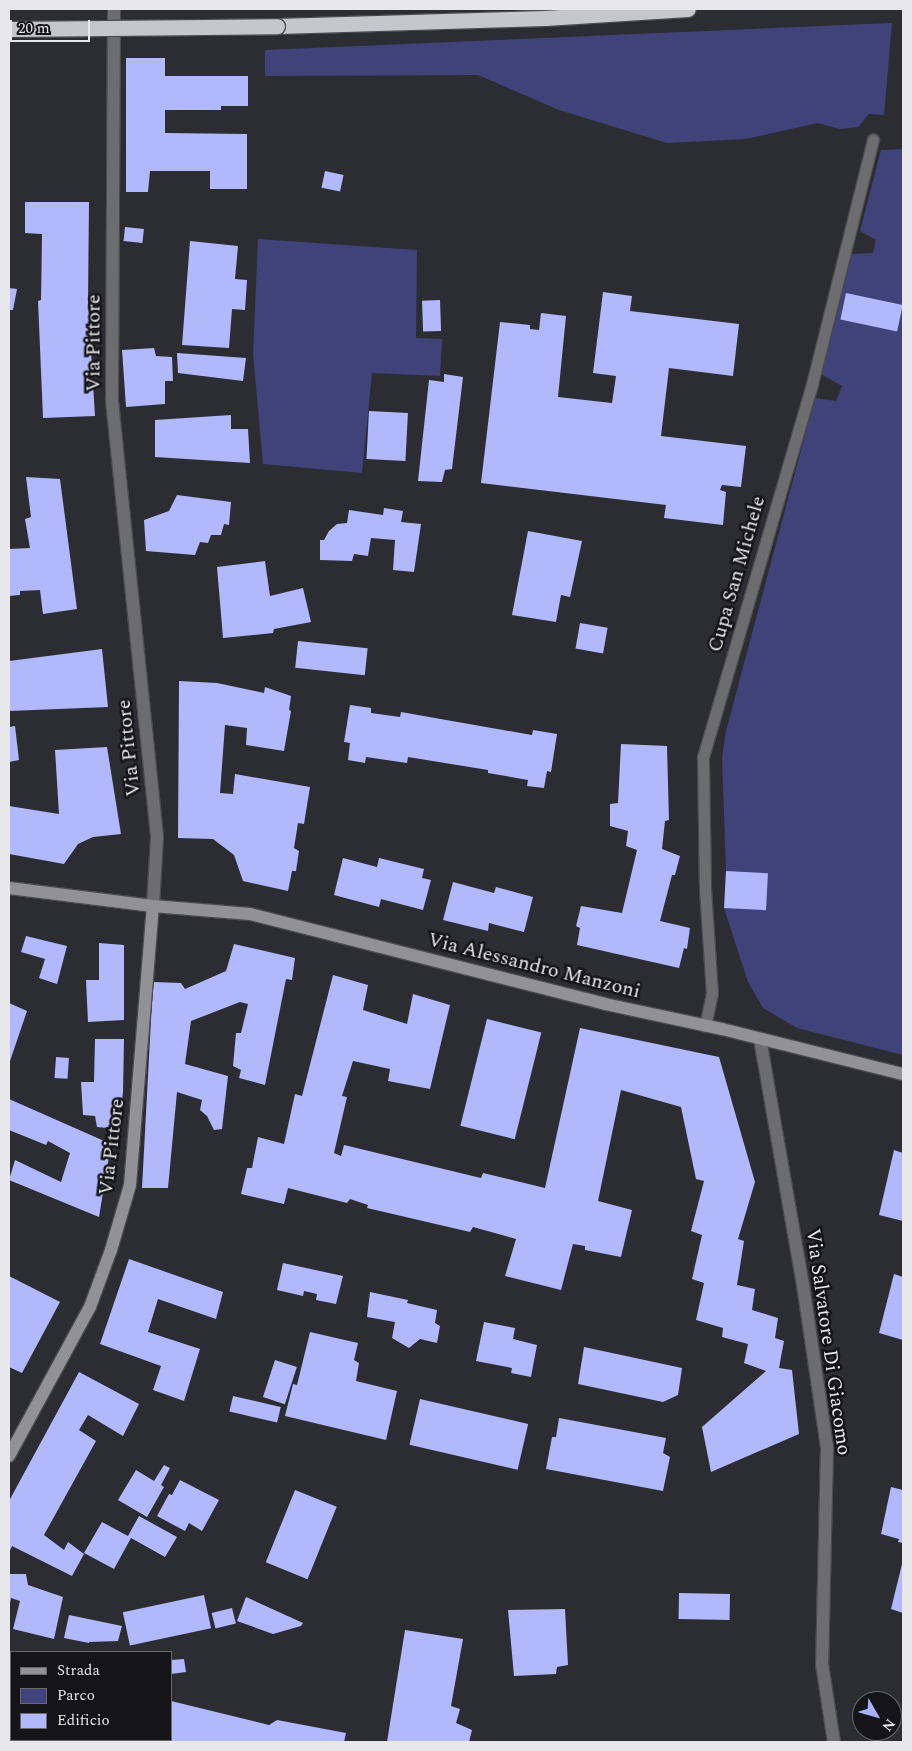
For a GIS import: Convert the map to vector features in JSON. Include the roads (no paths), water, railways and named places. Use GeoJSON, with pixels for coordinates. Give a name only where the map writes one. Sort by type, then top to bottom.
{"type":"FeatureCollection","features":[{"type":"Feature","properties":{"kind":"highway"},"geometry":{"type":"LineString","coordinates":[[9,29],[277,26],[545,18],[688,9]]}},
{"type":"Feature","properties":{"kind":"street","name":"Via Pittore"},"geometry":{"type":"LineString","coordinates":[[9,1456],[90,1307],[111,1250],[130,1185],[153,906],[157,838],[112,401],[114,9]]}},
{"type":"Feature","properties":{"kind":"street","name":"Via Alessandro Manzoni"},"geometry":{"type":"LineString","coordinates":[[9,888],[153,906],[250,914],[605,1004],[760,1038],[903,1074]]}},
{"type":"Feature","properties":{"kind":"street","name":"Via Salvatore Di Giacomo"},"geometry":{"type":"LineString","coordinates":[[760,1038],[803,1285],[827,1448],[822,1664],[834,1742]]}},
{"type":"Feature","properties":{"kind":"lane","name":"Cupa San Michele"},"geometry":{"type":"LineString","coordinates":[[705,1026],[712,994],[705,888],[703,757],[812,384],[874,140]]}}]}
